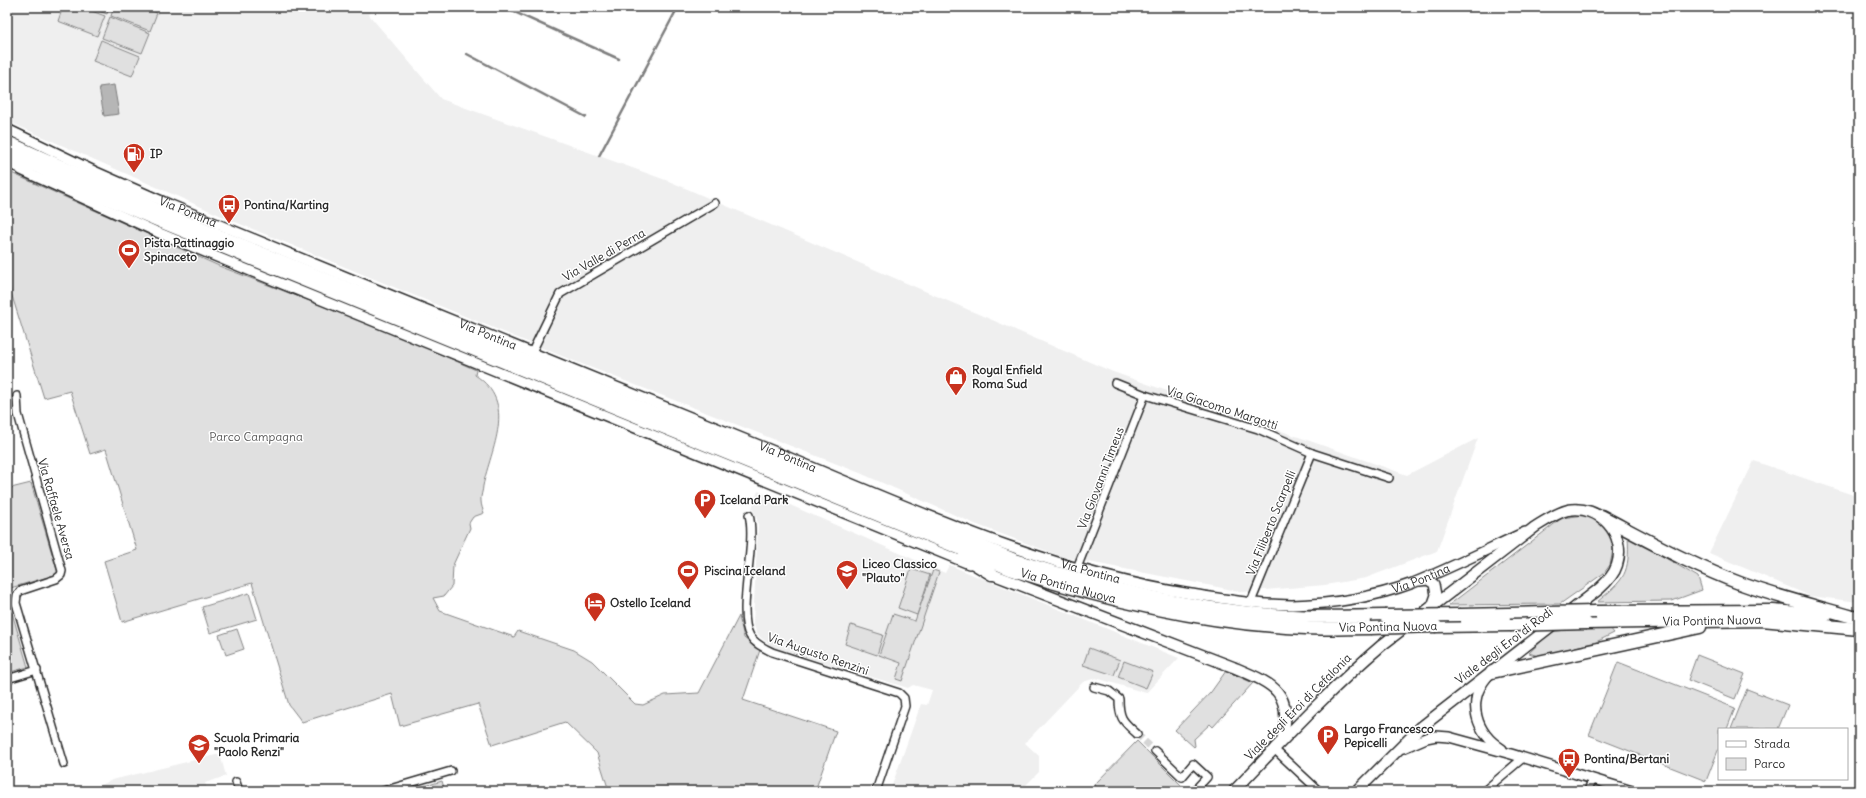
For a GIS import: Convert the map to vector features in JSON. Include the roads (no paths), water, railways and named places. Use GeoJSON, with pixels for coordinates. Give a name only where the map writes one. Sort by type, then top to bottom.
{"type":"FeatureCollection","features":[{"type":"Feature","properties":{"kind":"highway","name":"Via Pontina"},"geometry":{"type":"LineString","coordinates":[[7,142],[178,220],[738,446],[932,532]]}},
{"type":"Feature","properties":{"kind":"highway","name":"Via Pontina"},"geometry":{"type":"LineString","coordinates":[[7,152],[80,187],[267,266],[932,532]]}},
{"type":"Feature","properties":{"kind":"highway"},"geometry":{"type":"LineString","coordinates":[[7,162],[80,187]]}},
{"type":"Feature","properties":{"kind":"highway"},"geometry":{"type":"LineString","coordinates":[[1597,514],[1703,568],[1741,584],[1856,618]]}},
{"type":"Feature","properties":{"kind":"highway"},"geometry":{"type":"LineString","coordinates":[[932,532],[992,574]]}},
{"type":"Feature","properties":{"kind":"highway","name":"Via Pontina Nuova"},"geometry":{"type":"LineString","coordinates":[[932,532],[1068,577],[1124,591],[1187,604],[1272,615],[1385,616],[1596,612],[1773,611],[1856,618]]}},
{"type":"Feature","properties":{"kind":"highway","name":"Via Pontina Nuova"},"geometry":{"type":"LineString","coordinates":[[932,532],[1010,569],[1065,587],[1181,613],[1306,628],[1762,620],[1859,628]]}},
{"type":"Feature","properties":{"kind":"highway"},"geometry":{"type":"LineString","coordinates":[[1492,672],[1728,621]]}},
{"type":"Feature","properties":{"kind":"main road","name":"Via Pontina"},"geometry":{"type":"LineString","coordinates":[[1535,527],[1562,512],[1574,510],[1597,514]]}},
{"type":"Feature","properties":{"kind":"main road","name":"Viale degli Eroi di Rodi"},"geometry":{"type":"LineString","coordinates":[[1357,791],[1420,728],[1600,589],[1613,575],[1618,560],[1618,544],[1613,531],[1597,514]]}},
{"type":"Feature","properties":{"kind":"main road","name":"Viale degli Eroi di Cefalonia"},"geometry":{"type":"LineString","coordinates":[[1234,791],[1332,688],[1357,665],[1535,527]]}},
{"type":"Feature","properties":{"kind":"main road"},"geometry":{"type":"LineString","coordinates":[[992,574],[1233,667],[1271,684],[1280,695],[1284,705],[1285,727],[1278,745]]}},
{"type":"Feature","properties":{"kind":"street","name":"Via Pontina"},"geometry":{"type":"LineString","coordinates":[[7,130],[171,205],[986,537],[1077,568],[1155,588],[1250,602],[1295,605],[1334,601],[1379,592],[1415,582],[1535,527]]}},
{"type":"Feature","properties":{"kind":"street"},"geometry":{"type":"LineString","coordinates":[[7,162],[157,232],[992,574]]}},
{"type":"Feature","properties":{"kind":"street","name":"Via Valle di Perna"},"geometry":{"type":"LineString","coordinates":[[532,352],[556,298],[561,293],[715,202]]}},
{"type":"Feature","properties":{"kind":"street","name":"Via Giacomo Margotti"},"geometry":{"type":"LineString","coordinates":[[1115,384],[1145,395],[1258,429],[1312,453],[1389,478]]}},
{"type":"Feature","properties":{"kind":"street","name":"Via Giovanni Timeus"},"geometry":{"type":"LineString","coordinates":[[1077,568],[1145,395]]}},
{"type":"Feature","properties":{"kind":"street","name":"Via Raffaele Aversa"},"geometry":{"type":"LineString","coordinates":[[17,396],[18,414],[62,568],[61,575],[56,579],[22,590],[17,595],[17,605],[64,764]]}},
{"type":"Feature","properties":{"kind":"street","name":"Via Filiberto Scarpelli"},"geometry":{"type":"LineString","coordinates":[[1250,602],[1312,453]]}},
{"type":"Feature","properties":{"kind":"street","name":"Via Augusto Renzini"},"geometry":{"type":"LineString","coordinates":[[749,515],[751,533],[746,618],[750,635],[756,643],[772,652],[899,693],[905,700],[905,706],[876,791]]}},
{"type":"Feature","properties":{"kind":"street"},"geometry":{"type":"LineString","coordinates":[[1415,582],[1426,580],[1434,584],[1436,595],[1432,606]]}},
{"type":"Feature","properties":{"kind":"street"},"geometry":{"type":"LineString","coordinates":[[7,679],[37,670]]}},
{"type":"Feature","properties":{"kind":"street"},"geometry":{"type":"LineString","coordinates":[[1492,672],[1484,682],[1477,697],[1477,720],[1480,728],[1487,737],[1510,754]]}},
{"type":"Feature","properties":{"kind":"street"},"geometry":{"type":"LineString","coordinates":[[1094,687],[1109,691],[1119,699],[1119,713],[1121,719],[1137,734]]}},
{"type":"Feature","properties":{"kind":"street"},"geometry":{"type":"LineString","coordinates":[[1393,754],[1416,741],[1436,736],[1450,737],[1632,791]]}},
{"type":"Feature","properties":{"kind":"street"},"geometry":{"type":"LineString","coordinates":[[1278,745],[1319,791]]}},
{"type":"Feature","properties":{"kind":"street"},"geometry":{"type":"LineString","coordinates":[[1155,751],[1182,777],[1193,764],[1207,777],[1194,791]]}},
{"type":"Feature","properties":{"kind":"street"},"geometry":{"type":"LineString","coordinates":[[1484,791],[1523,758]]}},
{"type":"Feature","properties":{"kind":"street"},"geometry":{"type":"LineString","coordinates":[[383,791],[451,771]]}},
{"type":"Feature","properties":{"kind":"street"},"geometry":{"type":"LineString","coordinates":[[1588,791],[1592,779]]}},
{"type":"Feature","properties":{"kind":"street"},"geometry":{"type":"LineString","coordinates":[[236,782],[238,791]]}},
{"type":"Feature","properties":{"kind":"waterway"},"geometry":{"type":"LineString","coordinates":[[503,7],[619,59]]}},
{"type":"Feature","properties":{"kind":"waterway"},"geometry":{"type":"LineString","coordinates":[[599,156],[678,7]]}},
{"type":"Feature","properties":{"kind":"waterway"},"geometry":{"type":"LineString","coordinates":[[467,54],[586,117]]}},
{"type":"Feature","properties":{"kind":"tunnel"},"geometry":{"type":"LineString","coordinates":[[1137,734],[1155,751]]}},
{"type":"Feature","properties":{"kind":"place","name":"IP"},"geometry":{"type":"Point","coordinates":[134,174]}},
{"type":"Feature","properties":{"kind":"place","name":"Pontina/Karting"},"geometry":{"type":"Point","coordinates":[229,224]}},
{"type":"Feature","properties":{"kind":"place","name":"Pista Pattinaggio Spinaceto"},"geometry":{"type":"Point","coordinates":[129,270]}},
{"type":"Feature","properties":{"kind":"place","name":"Royal Enfield Roma Sud"},"geometry":{"type":"Point","coordinates":[956,396]}},
{"type":"Feature","properties":{"kind":"place","name":"Iceland Park"},"geometry":{"type":"Point","coordinates":[705,520]}},
{"type":"Feature","properties":{"kind":"place","name":"Piscina Iceland"},"geometry":{"type":"Point","coordinates":[688,590]}},
{"type":"Feature","properties":{"kind":"place","name":"Liceo Classico \"Plauto\""},"geometry":{"type":"Point","coordinates":[847,590]}},
{"type":"Feature","properties":{"kind":"place","name":"Ostello Iceland"},"geometry":{"type":"Point","coordinates":[595,622]}},
{"type":"Feature","properties":{"kind":"place","name":"Largo Francesco Pepicelli"},"geometry":{"type":"Point","coordinates":[1328,756]}},
{"type":"Feature","properties":{"kind":"place","name":"Scuola Primaria \"Paolo Renzi\""},"geometry":{"type":"Point","coordinates":[199,764]}},
{"type":"Feature","properties":{"kind":"place","name":"Pontina/Bertani"},"geometry":{"type":"Point","coordinates":[1569,778]}},
{"type":"Feature","properties":{"kind":"park label","name":"Parco Campagna"},"geometry":{"type":"Point","coordinates":[256,437]}}]}
